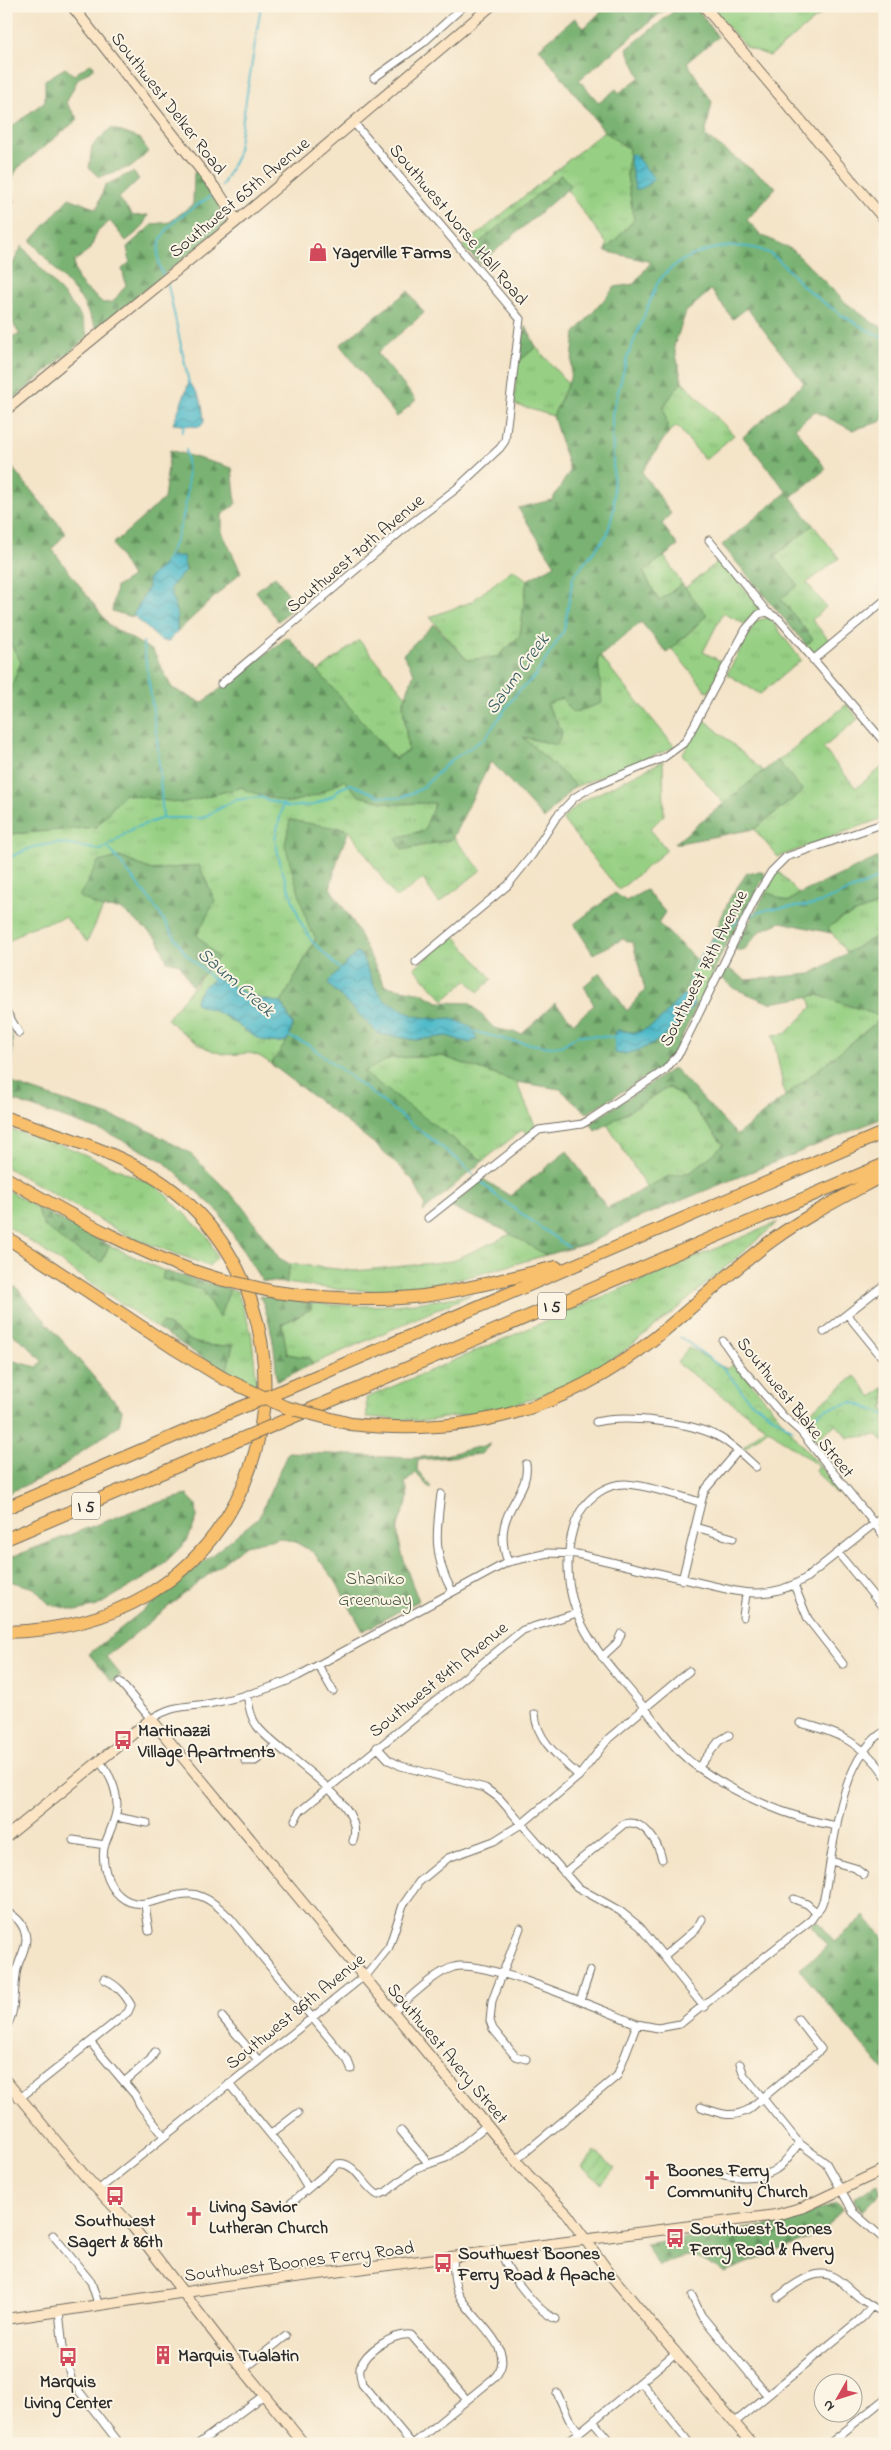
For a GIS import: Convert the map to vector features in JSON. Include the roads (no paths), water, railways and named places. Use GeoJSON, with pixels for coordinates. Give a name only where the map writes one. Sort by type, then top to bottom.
{"type":"FeatureCollection","features":[{"type":"Feature","properties":{"kind":"highway"},"geometry":{"type":"LineString","coordinates":[[6,1118],[111,1154],[159,1180],[191,1206],[220,1240],[241,1275],[258,1320],[266,1379],[261,1433],[246,1482],[220,1527],[190,1562],[151,1593],[102,1616],[64,1627],[6,1632]]}},
{"type":"Feature","properties":{"kind":"highway","name":"I 5"},"geometry":{"type":"LineString","coordinates":[[6,1508],[885,1132]]}},
{"type":"Feature","properties":{"kind":"highway","name":"I 5"},"geometry":{"type":"LineString","coordinates":[[6,1539],[885,1164]]}},
{"type":"Feature","properties":{"kind":"highway"},"geometry":{"type":"LineString","coordinates":[[6,1237],[222,1378],[285,1407],[352,1424],[408,1428],[458,1425],[519,1412],[564,1395],[596,1378],[634,1354],[774,1238],[885,1174]]}},
{"type":"Feature","properties":{"kind":"highway"},"geometry":{"type":"LineString","coordinates":[[6,1178],[114,1237],[172,1263],[215,1278],[275,1292],[347,1300],[423,1296],[592,1258]]}},
{"type":"Feature","properties":{"kind":"main road","name":"Southwest Delker Road"},"geometry":{"type":"LineString","coordinates":[[72,6],[219,193],[237,221]]}},
{"type":"Feature","properties":{"kind":"main road","name":"Southwest 65th Avenue"},"geometry":{"type":"LineString","coordinates":[[6,410],[237,221],[491,6]]}},
{"type":"Feature","properties":{"kind":"main road"},"geometry":{"type":"LineString","coordinates":[[704,6],[885,220]]}},
{"type":"Feature","properties":{"kind":"main road"},"geometry":{"type":"LineString","coordinates":[[6,1837],[151,1720]]}},
{"type":"Feature","properties":{"kind":"main road","name":"Southwest Avery Street"},"geometry":{"type":"LineString","coordinates":[[151,1720],[231,1813],[516,2160],[567,2214],[610,2274],[752,2444]]}},
{"type":"Feature","properties":{"kind":"main road"},"geometry":{"type":"LineString","coordinates":[[6,2081],[98,2190],[127,2220],[243,2370],[304,2444]]}},
{"type":"Feature","properties":{"kind":"main road","name":"Southwest Boones Ferry Road"},"geometry":{"type":"LineString","coordinates":[[6,2319],[184,2292],[785,2214],[885,2170]]}},
{"type":"Feature","properties":{"kind":"street"},"geometry":{"type":"LineString","coordinates":[[374,78],[423,43],[464,6]]}},
{"type":"Feature","properties":{"kind":"street"},"geometry":{"type":"LineString","coordinates":[[423,43],[433,57]]}},
{"type":"Feature","properties":{"kind":"street","name":"Southwest Norse Hall Road"},"geometry":{"type":"LineString","coordinates":[[354,123],[520,320],[505,441]]}},
{"type":"Feature","properties":{"kind":"street","name":"Southwest 70th Avenue"},"geometry":{"type":"LineString","coordinates":[[221,684],[406,528],[456,489],[500,448],[505,441]]}},
{"type":"Feature","properties":{"kind":"street"},"geometry":{"type":"LineString","coordinates":[[709,540],[767,612],[779,619],[885,743]]}},
{"type":"Feature","properties":{"kind":"street"},"geometry":{"type":"LineString","coordinates":[[813,660],[885,600]]}},
{"type":"Feature","properties":{"kind":"street"},"geometry":{"type":"LineString","coordinates":[[416,962],[508,885],[532,855],[557,816],[575,797],[590,788],[663,758],[684,742],[746,629],[759,614],[767,612]]}},
{"type":"Feature","properties":{"kind":"street","name":"Southwest 78th Avenue"},"geometry":{"type":"LineString","coordinates":[[428,1218],[539,1130],[582,1124],[665,1070],[680,1052],[757,894],[771,872],[786,857],[885,823]]}},
{"type":"Feature","properties":{"kind":"street"},"geometry":{"type":"LineString","coordinates":[[6,1011],[19,1033]]}},
{"type":"Feature","properties":{"kind":"street"},"geometry":{"type":"LineString","coordinates":[[824,1332],[885,1284]]}},
{"type":"Feature","properties":{"kind":"street"},"geometry":{"type":"LineString","coordinates":[[847,1314],[885,1361]]}},
{"type":"Feature","properties":{"kind":"street","name":"Southwest Blake Street"},"geometry":{"type":"LineString","coordinates":[[723,1342],[741,1367],[782,1415],[801,1432],[885,1537]]}},
{"type":"Feature","properties":{"kind":"street"},"geometry":{"type":"LineString","coordinates":[[596,1422],[607,1419],[670,1422],[695,1427],[718,1436],[756,1467]]}},
{"type":"Feature","properties":{"kind":"street"},"geometry":{"type":"LineString","coordinates":[[682,1580],[700,1502],[711,1482],[738,1451]]}},
{"type":"Feature","properties":{"kind":"street"},"geometry":{"type":"LineString","coordinates":[[508,1562],[502,1539],[504,1523],[508,1509],[527,1474],[526,1464]]}},
{"type":"Feature","properties":{"kind":"street"},"geometry":{"type":"LineString","coordinates":[[700,1502],[627,1484],[603,1490],[591,1498],[575,1522],[569,1553],[568,1583],[576,1613],[589,1640],[668,1739],[698,1768],[763,1803],[808,1821],[837,1826]]}},
{"type":"Feature","properties":{"kind":"street"},"geometry":{"type":"LineString","coordinates":[[442,1494],[437,1549],[443,1575],[452,1592]]}},
{"type":"Feature","properties":{"kind":"street"},"geometry":{"type":"LineString","coordinates":[[151,1720],[178,1706],[213,1703],[286,1682],[508,1562],[535,1555],[569,1553],[682,1580],[746,1593],[762,1594],[794,1585],[885,1515]]}},
{"type":"Feature","properties":{"kind":"street"},"geometry":{"type":"LineString","coordinates":[[695,1527],[733,1538]]}},
{"type":"Feature","properties":{"kind":"street"},"geometry":{"type":"LineString","coordinates":[[838,1553],[885,1610]]}},
{"type":"Feature","properties":{"kind":"street"},"geometry":{"type":"LineString","coordinates":[[794,1585],[808,1619],[843,1664]]}},
{"type":"Feature","properties":{"kind":"street"},"geometry":{"type":"LineString","coordinates":[[743,1618],[746,1593]]}},
{"type":"Feature","properties":{"kind":"street","name":"Southwest 84th Avenue"},"geometry":{"type":"LineString","coordinates":[[295,1820],[299,1812],[523,1630],[576,1613]]}},
{"type":"Feature","properties":{"kind":"street"},"geometry":{"type":"LineString","coordinates":[[602,1656],[617,1643],[621,1634]]}},
{"type":"Feature","properties":{"kind":"street"},"geometry":{"type":"LineString","coordinates":[[318,1665],[334,1691]]}},
{"type":"Feature","properties":{"kind":"street","name":"Southwest 86th Avenue"},"geometry":{"type":"LineString","coordinates":[[98,2190],[364,1977],[389,1948],[403,1905],[419,1882],[448,1858],[494,1841],[523,1824],[580,1776],[602,1745],[689,1671]]}},
{"type":"Feature","properties":{"kind":"street","name":"Southwest Avery Street"},"geometry":{"type":"LineString","coordinates":[[120,1682],[151,1720]]}},
{"type":"Feature","properties":{"kind":"street"},"geometry":{"type":"LineString","coordinates":[[247,1694],[256,1725],[276,1746],[328,1788],[353,1820],[356,1832],[353,1841]]}},
{"type":"Feature","properties":{"kind":"street"},"geometry":{"type":"LineString","coordinates":[[534,1714],[536,1728],[546,1742],[580,1776]]}},
{"type":"Feature","properties":{"kind":"street"},"geometry":{"type":"LineString","coordinates":[[800,1723],[848,1738],[864,1751],[885,1775]]}},
{"type":"Feature","properties":{"kind":"street"},"geometry":{"type":"LineString","coordinates":[[393,2012],[442,1973],[453,1967],[477,1966],[580,2001],[637,2024],[658,2028],[680,2024],[811,1920],[822,1906],[832,1861],[837,1826],[850,1772],[864,1751],[885,1731]]}},
{"type":"Feature","properties":{"kind":"street"},"geometry":{"type":"LineString","coordinates":[[698,1768],[719,1741],[729,1735]]}},
{"type":"Feature","properties":{"kind":"street"},"geometry":{"type":"LineString","coordinates":[[245,1761],[255,1761],[276,1746]]}},
{"type":"Feature","properties":{"kind":"street"},"geometry":{"type":"LineString","coordinates":[[378,1747],[389,1760],[401,1766],[485,1788],[510,1808],[577,1887],[630,1918],[664,1956],[704,2006]]}},
{"type":"Feature","properties":{"kind":"street"},"geometry":{"type":"LineString","coordinates":[[100,1762],[112,1780],[116,1792],[116,1817],[105,1846],[106,1873],[112,1886],[121,1897],[145,1905],[159,1898],[180,1894],[196,1895],[209,1900],[231,1919],[312,2017],[348,2062],[351,2069]]}},
{"type":"Feature","properties":{"kind":"street"},"geometry":{"type":"LineString","coordinates":[[116,1817],[147,1823]]}},
{"type":"Feature","properties":{"kind":"street"},"geometry":{"type":"LineString","coordinates":[[564,1873],[624,1824],[633,1821],[640,1824],[659,1848],[662,1860]]}},
{"type":"Feature","properties":{"kind":"street"},"geometry":{"type":"LineString","coordinates":[[73,1840],[105,1846]]}},
{"type":"Feature","properties":{"kind":"street"},"geometry":{"type":"LineString","coordinates":[[832,1861],[855,1868],[864,1874]]}},
{"type":"Feature","properties":{"kind":"street"},"geometry":{"type":"LineString","coordinates":[[794,1899],[807,1904],[817,1913]]}},
{"type":"Feature","properties":{"kind":"street"},"geometry":{"type":"LineString","coordinates":[[145,1905],[149,1930]]}},
{"type":"Feature","properties":{"kind":"street"},"geometry":{"type":"LineString","coordinates":[[6,1912],[19,1920],[26,1941],[16,1971],[10,2021],[6,2028]]}},
{"type":"Feature","properties":{"kind":"street"},"geometry":{"type":"LineString","coordinates":[[664,1956],[697,1928],[702,1919]]}},
{"type":"Feature","properties":{"kind":"street"},"geometry":{"type":"LineString","coordinates":[[520,1928],[492,2001],[490,2021],[515,2056],[526,2059]]}},
{"type":"Feature","properties":{"kind":"street"},"geometry":{"type":"LineString","coordinates":[[580,2001],[590,1971]]}},
{"type":"Feature","properties":{"kind":"street"},"geometry":{"type":"LineString","coordinates":[[20,2098],[128,2012],[131,2005],[114,1984],[104,1979]]}},
{"type":"Feature","properties":{"kind":"street"},"geometry":{"type":"LineString","coordinates":[[222,2017],[258,2060]]}},
{"type":"Feature","properties":{"kind":"street"},"geometry":{"type":"LineString","coordinates":[[701,2107],[730,2117],[738,2116],[762,2099],[821,2048],[798,2020]]}},
{"type":"Feature","properties":{"kind":"street"},"geometry":{"type":"LineString","coordinates":[[516,2160],[616,2076],[637,2024]]}},
{"type":"Feature","properties":{"kind":"street"},"geometry":{"type":"LineString","coordinates":[[91,2042],[124,2082],[164,2136]]}},
{"type":"Feature","properties":{"kind":"street"},"geometry":{"type":"LineString","coordinates":[[124,2082],[150,2060],[156,2052]]}},
{"type":"Feature","properties":{"kind":"street"},"geometry":{"type":"LineString","coordinates":[[740,2064],[744,2075],[799,2144],[826,2163],[854,2213],[885,2240]]}},
{"type":"Feature","properties":{"kind":"street"},"geometry":{"type":"LineString","coordinates":[[229,2084],[292,2161],[308,2188]]}},
{"type":"Feature","properties":{"kind":"street"},"geometry":{"type":"LineString","coordinates":[[271,2134],[298,2113]]}},
{"type":"Feature","properties":{"kind":"street"},"geometry":{"type":"LineString","coordinates":[[291,2203],[337,2164],[343,2162],[349,2165],[371,2192],[378,2195],[386,2192],[417,2168],[452,2154],[487,2125]]}},
{"type":"Feature","properties":{"kind":"street"},"geometry":{"type":"LineString","coordinates":[[401,2130],[429,2164]]}},
{"type":"Feature","properties":{"kind":"street"},"geometry":{"type":"LineString","coordinates":[[721,2174],[731,2178],[766,2174],[775,2170],[783,2163],[799,2144]]}},
{"type":"Feature","properties":{"kind":"street"},"geometry":{"type":"LineString","coordinates":[[53,2235],[91,2282],[99,2306]]}},
{"type":"Feature","properties":{"kind":"street"},"geometry":{"type":"LineString","coordinates":[[502,2252],[505,2265],[546,2315],[556,2319]]}},
{"type":"Feature","properties":{"kind":"street"},"geometry":{"type":"LineString","coordinates":[[453,2258],[458,2293],[496,2342],[502,2359],[500,2373],[467,2400],[412,2444],[362,2384],[359,2374],[361,2366],[372,2352],[393,2336],[411,2335],[467,2400]]}},
{"type":"Feature","properties":{"kind":"street"},"geometry":{"type":"LineString","coordinates":[[778,2297],[807,2277],[818,2273],[829,2274],[837,2277],[871,2307],[885,2313]]}},
{"type":"Feature","properties":{"kind":"street"},"geometry":{"type":"LineString","coordinates":[[692,2296],[701,2315],[767,2395]]}},
{"type":"Feature","properties":{"kind":"street"},"geometry":{"type":"LineString","coordinates":[[734,2423],[863,2317],[871,2307]]}},
{"type":"Feature","properties":{"kind":"street"},"geometry":{"type":"LineString","coordinates":[[59,2312],[63,2347],[72,2382],[120,2444]]}},
{"type":"Feature","properties":{"kind":"street"},"geometry":{"type":"LineString","coordinates":[[243,2370],[286,2336]]}},
{"type":"Feature","properties":{"kind":"street"},"geometry":{"type":"LineString","coordinates":[[565,2444],[677,2352]]}},
{"type":"Feature","properties":{"kind":"street"},"geometry":{"type":"LineString","coordinates":[[640,2382],[690,2444]]}},
{"type":"Feature","properties":{"kind":"street"},"geometry":{"type":"LineString","coordinates":[[557,2393],[569,2419],[579,2432]]}},
{"type":"Feature","properties":{"kind":"street"},"geometry":{"type":"LineString","coordinates":[[198,2444],[264,2395]]}},
{"type":"Feature","properties":{"kind":"street"},"geometry":{"type":"LineString","coordinates":[[829,2444],[882,2401]]}},
{"type":"Feature","properties":{"kind":"street"},"geometry":{"type":"LineString","coordinates":[[593,2421],[612,2444]]}},
{"type":"Feature","properties":{"kind":"water"},"geometry":{"type":"Polygon","coordinates":[[[634,154],[654,178],[641,189],[635,189],[629,155],[634,154]]]}},
{"type":"Feature","properties":{"kind":"water"},"geometry":{"type":"Polygon","coordinates":[[[189,383],[199,396],[202,405],[204,422],[200,427],[173,424],[189,383]]]}},
{"type":"Feature","properties":{"kind":"water"},"geometry":{"type":"Polygon","coordinates":[[[172,556],[183,556],[185,571],[170,588],[177,615],[177,632],[168,642],[160,640],[133,615],[148,588],[148,579],[172,556]]]}},
{"type":"Feature","properties":{"kind":"water"},"geometry":{"type":"Polygon","coordinates":[[[356,953],[361,955],[375,987],[384,1000],[414,1016],[435,1019],[452,1018],[472,1028],[477,1039],[469,1043],[447,1036],[416,1040],[379,1034],[328,984],[356,953]]]}},
{"type":"Feature","properties":{"kind":"water"},"geometry":{"type":"Polygon","coordinates":[[[216,977],[252,997],[281,1003],[293,1025],[287,1041],[268,1042],[260,1039],[219,1013],[196,1004],[195,1000],[202,988],[216,977]]]}},
{"type":"Feature","properties":{"kind":"water"},"geometry":{"type":"Polygon","coordinates":[[[682,995],[693,1000],[694,1004],[678,1026],[657,1041],[639,1050],[622,1054],[615,1053],[614,1036],[617,1030],[636,1032],[644,1030],[657,1022],[682,995]]]}},
{"type":"Feature","properties":{"kind":"waterway"},"geometry":{"type":"LineString","coordinates":[[222,186],[237,156],[261,6]]}},
{"type":"Feature","properties":{"kind":"waterway"},"geometry":{"type":"LineString","coordinates":[[163,275],[159,260],[159,247],[163,236],[180,217],[214,194]]}},
{"type":"Feature","properties":{"kind":"waterway","name":"Saum Creek"},"geometry":{"type":"LineString","coordinates":[[6,859],[33,847],[57,843],[101,850],[134,828],[163,818],[202,818],[235,800],[260,797],[288,807],[314,805],[334,795],[339,789],[351,784],[379,796],[400,798],[421,789],[450,761],[485,738],[516,694],[536,675],[564,630],[573,577],[607,535],[614,508],[612,414],[627,358],[657,284],[665,273],[677,264],[691,256],[722,247],[738,246],[766,252],[777,259],[805,288],[824,303],[885,339]]}},
{"type":"Feature","properties":{"kind":"waterway"},"geometry":{"type":"LineString","coordinates":[[168,285],[189,383]]}},
{"type":"Feature","properties":{"kind":"waterway"},"geometry":{"type":"LineString","coordinates":[[182,432],[185,425]]}},
{"type":"Feature","properties":{"kind":"waterway"},"geometry":{"type":"LineString","coordinates":[[165,563],[182,522],[185,508],[188,481],[186,450]]}},
{"type":"Feature","properties":{"kind":"waterway"},"geometry":{"type":"LineString","coordinates":[[143,642],[157,738],[163,818]]}},
{"type":"Feature","properties":{"kind":"waterway"},"geometry":{"type":"LineString","coordinates":[[283,804],[275,839],[281,867],[301,923],[311,940],[341,970]]}},
{"type":"Feature","properties":{"kind":"waterway","name":"Saum Creek"},"geometry":{"type":"LineString","coordinates":[[108,847],[152,902],[185,953],[213,979]]}},
{"type":"Feature","properties":{"kind":"waterway"},"geometry":{"type":"LineString","coordinates":[[751,915],[769,909],[814,905],[885,874]]}},
{"type":"Feature","properties":{"kind":"waterway"},"geometry":{"type":"LineString","coordinates":[[685,998],[697,963],[707,946],[740,919]]}},
{"type":"Feature","properties":{"kind":"waterway"},"geometry":{"type":"LineString","coordinates":[[472,1031],[511,1041],[550,1047],[561,1046],[578,1035],[614,1037]]}},
{"type":"Feature","properties":{"kind":"waterway","name":"Saum Creek"},"geometry":{"type":"LineString","coordinates":[[288,1036],[309,1045],[457,1159],[474,1175]]}},
{"type":"Feature","properties":{"kind":"waterway","name":"Saum Creek"},"geometry":{"type":"LineString","coordinates":[[481,1181],[494,1194],[568,1247]]}},
{"type":"Feature","properties":{"kind":"waterway","name":"Saum Creek"},"geometry":{"type":"LineString","coordinates":[[680,1337],[725,1370],[749,1400],[793,1430]]}},
{"type":"Feature","properties":{"kind":"waterway","name":"Saum Creek"},"geometry":{"type":"LineString","coordinates":[[800,1424],[826,1409],[853,1402],[885,1415]]}},
{"type":"Feature","properties":{"kind":"place","name":"Yagerville Farms"},"geometry":{"type":"Point","coordinates":[318,252]}},
{"type":"Feature","properties":{"kind":"place","name":"Martinazzi Village Apartments"},"geometry":{"type":"Point","coordinates":[123,1740]}},
{"type":"Feature","properties":{"kind":"place","name":"Boones Ferry Community Church"},"geometry":{"type":"Point","coordinates":[652,2180]}},
{"type":"Feature","properties":{"kind":"place","name":"Southwest Sagert & 86th"},"geometry":{"type":"Point","coordinates":[115,2196]}},
{"type":"Feature","properties":{"kind":"place","name":"Living Savior Lutheran Church"},"geometry":{"type":"Point","coordinates":[194,2216]}},
{"type":"Feature","properties":{"kind":"place","name":"Southwest Boones Ferry Road & Avery"},"geometry":{"type":"Point","coordinates":[675,2238]}},
{"type":"Feature","properties":{"kind":"place","name":"Southwest Boones Ferry Road & Apache"},"geometry":{"type":"Point","coordinates":[443,2263]}},
{"type":"Feature","properties":{"kind":"place","name":"Marquis Tualatin"},"geometry":{"type":"Point","coordinates":[163,2355]}},
{"type":"Feature","properties":{"kind":"place","name":"Marquis Living Center"},"geometry":{"type":"Point","coordinates":[68,2357]}},
{"type":"Feature","properties":{"kind":"park label","name":"Shaniko Greenway"},"geometry":{"type":"Point","coordinates":[375,1588]}}]}
